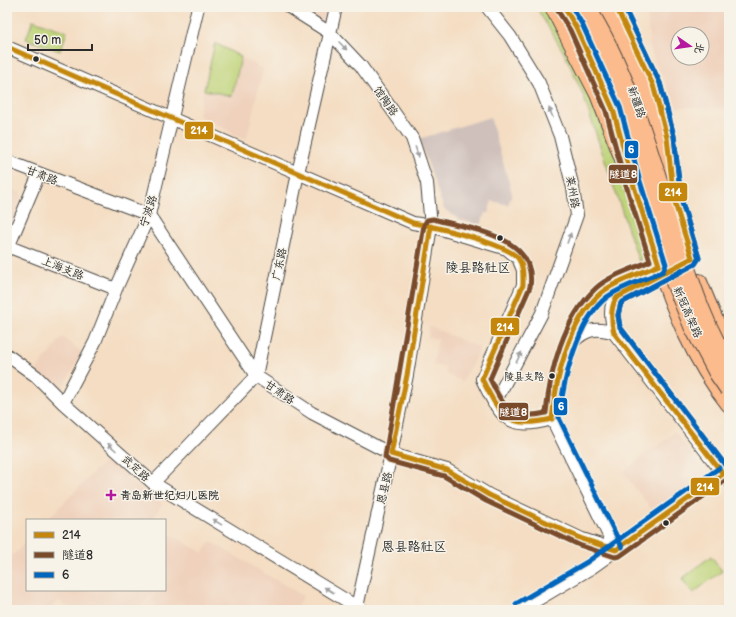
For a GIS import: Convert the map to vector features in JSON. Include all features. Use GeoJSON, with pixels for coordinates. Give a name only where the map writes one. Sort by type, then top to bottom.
{"type":"FeatureCollection","features":[{"type":"Feature","properties":{"kind":"highway"},"geometry":{"type":"LineString","coordinates":[[554,7],[599,94],[632,180]]}},
{"type":"Feature","properties":{"kind":"highway","name":"新冠高架路"},"geometry":{"type":"LineString","coordinates":[[570,7],[611,85],[670,270],[693,326],[718,373],[729,389]]}},
{"type":"Feature","properties":{"kind":"highway","name":"新冠高架路"},"geometry":{"type":"LineString","coordinates":[[586,7],[602,33],[624,80],[648,148],[692,285],[705,319],[729,365]]}},
{"type":"Feature","properties":{"kind":"highway"},"geometry":{"type":"LineString","coordinates":[[604,7],[634,66],[649,109],[674,200]]}},
{"type":"Feature","properties":{"kind":"main road"},"geometry":{"type":"LineString","coordinates":[[564,7],[576,27],[613,109],[632,180],[669,297],[691,346],[729,404]]}},
{"type":"Feature","properties":{"kind":"main road","name":"新疆路"},"geometry":{"type":"LineString","coordinates":[[595,7],[607,27],[621,57],[655,153],[674,200],[692,258],[714,318],[729,346]]}},
{"type":"Feature","properties":{"kind":"main road","name":"新疆路"},"geometry":{"type":"LineString","coordinates":[[616,7],[653,85],[667,137],[674,200]]}},
{"type":"Feature","properties":{"kind":"street","name":"宁波路"},"geometry":{"type":"LineString","coordinates":[[63,403],[95,342],[116,289],[149,215],[173,119],[198,7]]}},
{"type":"Feature","properties":{"kind":"street","name":"馆陶路"},"geometry":{"type":"LineString","coordinates":[[289,7],[330,33],[361,66],[412,138],[427,183],[431,226]]}},
{"type":"Feature","properties":{"kind":"street","name":"广东路"},"geometry":{"type":"LineString","coordinates":[[256,376],[298,174],[336,7]]}},
{"type":"Feature","properties":{"kind":"street","name":"莱州路"},"geometry":{"type":"LineString","coordinates":[[487,7],[510,36],[539,83],[560,136],[573,188],[577,215],[542,313],[494,404]]}},
{"type":"Feature","properties":{"kind":"street"},"geometry":{"type":"LineString","coordinates":[[7,47],[413,223],[431,226],[507,249],[518,258],[523,270],[523,285],[482,379],[494,404],[504,416],[518,423],[537,423],[552,419]]}},
{"type":"Feature","properties":{"kind":"street","name":"甘肃路"},"geometry":{"type":"LineString","coordinates":[[7,161],[149,215],[256,376],[312,413],[391,454],[447,470],[488,495],[582,538],[616,550]]}},
{"type":"Feature","properties":{"kind":"street","name":"上海支路"},"geometry":{"type":"LineString","coordinates":[[39,174],[8,248],[116,289]]}},
{"type":"Feature","properties":{"kind":"street","name":"恩县路"},"geometry":{"type":"LineString","coordinates":[[359,608],[407,375],[431,226]]}},
{"type":"Feature","properties":{"kind":"street"},"geometry":{"type":"LineString","coordinates":[[616,550],[552,419],[559,377],[569,346],[582,318],[602,292],[692,258]]}},
{"type":"Feature","properties":{"kind":"street"},"geometry":{"type":"LineString","coordinates":[[528,609],[726,478],[614,333],[611,320],[611,308],[616,298],[661,270]]}},
{"type":"Feature","properties":{"kind":"street"},"geometry":{"type":"LineString","coordinates":[[569,346],[582,333],[590,330],[598,329],[614,333]]}},
{"type":"Feature","properties":{"kind":"street","name":"武定路"},"geometry":{"type":"LineString","coordinates":[[7,355],[36,376],[63,403],[153,483],[359,608]]}},
{"type":"Feature","properties":{"kind":"street"},"geometry":{"type":"LineString","coordinates":[[153,483],[256,376]]}},
{"type":"Feature","properties":{"kind":"shaded area"},"geometry":{"type":"Polygon","coordinates":[[[297,7],[331,7],[326,26],[297,7]]]}},
{"type":"Feature","properties":{"kind":"shaded area"},"geometry":{"type":"Polygon","coordinates":[[[647,7],[729,7],[729,109],[677,107],[650,50],[647,7]]]}},
{"type":"Feature","properties":{"kind":"shaded area"},"geometry":{"type":"Polygon","coordinates":[[[215,43],[263,69],[246,140],[198,115],[215,43]]]}},
{"type":"Feature","properties":{"kind":"shaded area"},"geometry":{"type":"Polygon","coordinates":[[[490,117],[512,193],[508,205],[492,201],[488,213],[485,213],[481,225],[460,220],[444,209],[419,139],[490,117]]]}},
{"type":"Feature","properties":{"kind":"shaded area"},"geometry":{"type":"Polygon","coordinates":[[[7,187],[22,194],[7,240],[7,187]]]}},
{"type":"Feature","properties":{"kind":"shaded area"},"geometry":{"type":"Polygon","coordinates":[[[429,326],[480,348],[463,382],[446,374],[446,367],[433,365],[438,339],[428,337],[429,326]]]}},
{"type":"Feature","properties":{"kind":"shaded area"},"geometry":{"type":"Polygon","coordinates":[[[62,337],[82,352],[60,394],[36,371],[62,337]]]}},
{"type":"Feature","properties":{"kind":"shaded area"},"geometry":{"type":"Polygon","coordinates":[[[675,432],[706,474],[655,514],[623,472],[675,432]]]}},
{"type":"Feature","properties":{"kind":"shaded area","name":"青岛新世纪妇儿医院"},"geometry":{"type":"Polygon","coordinates":[[[107,459],[138,486],[162,504],[154,519],[48,519],[107,459]]]}},
{"type":"Feature","properties":{"kind":"shaded area"},"geometry":{"type":"Polygon","coordinates":[[[166,532],[203,553],[210,541],[303,596],[295,610],[143,610],[155,591],[166,591],[166,532]]]}},
{"type":"Feature","properties":{"kind":"shaded area"},"geometry":{"type":"Polygon","coordinates":[[[26,542],[26,591],[153,591],[141,610],[71,610],[59,601],[49,610],[7,610],[7,550],[13,555],[26,542]]]}},
{"type":"Feature","properties":{"kind":"green space"},"geometry":{"type":"Polygon","coordinates":[[[536,7],[546,7],[574,57],[617,157],[642,256],[639,262],[582,92],[563,51],[536,7]]]}},
{"type":"Feature","properties":{"kind":"green space"},"geometry":{"type":"Polygon","coordinates":[[[33,20],[67,32],[60,51],[26,39],[33,20]]]}},
{"type":"Feature","properties":{"kind":"green space"},"geometry":{"type":"Polygon","coordinates":[[[215,43],[241,57],[232,96],[204,90],[215,43]]]}},
{"type":"Feature","properties":{"kind":"green space"},"geometry":{"type":"Polygon","coordinates":[[[711,556],[722,571],[693,593],[682,579],[711,556]]]}},
{"type":"Feature","properties":{"kind":"transit line","name":"214"},"geometry":{"type":"LineString","coordinates":[[7,47],[413,223],[469,236],[500,247],[511,253],[518,258],[521,264],[523,271],[523,285],[482,379],[495,403],[507,417],[515,421],[537,422],[552,419],[557,386],[566,352],[580,319],[590,305],[607,289],[659,265],[632,180],[613,109],[576,27],[564,7]]}},
{"type":"Feature","properties":{"kind":"transit line","name":"6"},"geometry":{"type":"LineString","coordinates":[[572,7],[582,24],[620,107],[639,178],[666,264],[663,271],[620,289],[607,297],[596,307],[587,321],[573,353],[561,403],[559,418],[622,547]]}},
{"type":"Feature","properties":{"kind":"transit line","name":"214"},"geometry":{"type":"LineString","coordinates":[[431,226],[407,375],[391,454],[447,470],[489,495],[582,539],[616,550],[723,474],[614,333],[612,315],[616,298],[692,258],[674,200],[667,137],[653,85],[616,7]]}},
{"type":"Feature","properties":{"kind":"transit line","name":"隧道8"},"geometry":{"type":"LineString","coordinates":[[624,7],[660,83],[674,136],[681,199],[699,258],[695,264],[621,303],[618,315],[620,327],[729,470]]}},
{"type":"Feature","properties":{"kind":"transit line","name":"6"},"geometry":{"type":"LineString","coordinates":[[624,7],[660,83],[674,136],[681,199],[699,258],[695,264],[621,303],[618,315],[620,327],[729,470]]}},
{"type":"Feature","properties":{"kind":"transit line","name":"隧道8"},"geometry":{"type":"LineString","coordinates":[[558,11],[570,30],[606,111],[625,182],[650,261],[608,279],[596,288],[585,301],[575,315],[560,346],[551,380],[546,413],[524,415],[510,410],[505,405],[490,379],[530,287],[530,270],[523,256],[512,245],[498,237],[482,231],[433,219],[427,220],[424,225],[385,457],[389,461],[444,476],[486,501],[579,545],[615,557],[620,556],[729,478]]}},
{"type":"Feature","properties":{"kind":"transit line","name":"6"},"geometry":{"type":"LineString","coordinates":[[516,604],[587,562],[719,468]]}},
{"type":"Feature","properties":{"kind":"place","name":"陵县支路"},"geometry":{"type":"Point","coordinates":[552,376]}},
{"type":"Feature","properties":{"kind":"place","name":"青岛新世纪妇儿医院"},"geometry":{"type":"Point","coordinates":[111,495]}},
{"type":"Feature","properties":{"kind":"district","name":"陵县路社区"},"geometry":{"type":"Point","coordinates":[478,267]}},
{"type":"Feature","properties":{"kind":"district","name":"恩县路社区"},"geometry":{"type":"Point","coordinates":[414,546]}}]}
